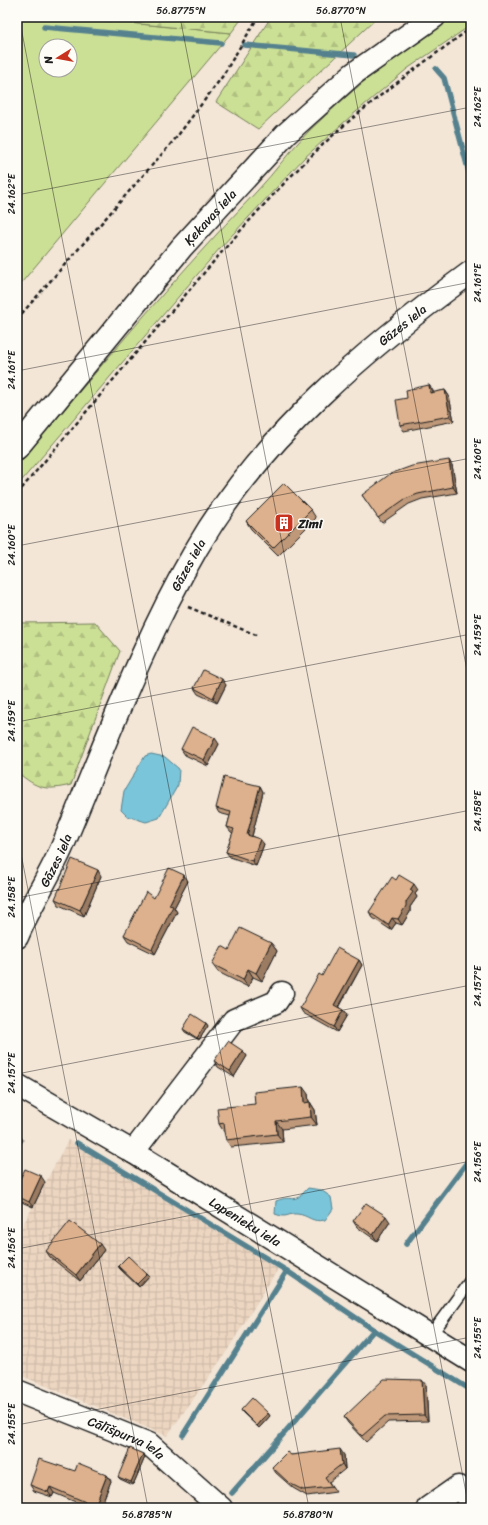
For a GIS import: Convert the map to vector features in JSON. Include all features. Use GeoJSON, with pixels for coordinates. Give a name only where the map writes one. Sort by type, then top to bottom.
{"type":"FeatureCollection","features":[{"type":"Feature","properties":{"kind":"street","name":"Ķekavas iela"},"geometry":{"type":"LineString","coordinates":[[17,448],[182,247],[286,134],[353,74],[434,17]]}},
{"type":"Feature","properties":{"kind":"street","name":"Gāzes iela"},"geometry":{"type":"LineString","coordinates":[[17,936],[62,848],[148,640],[197,547],[247,475],[299,418],[362,356],[471,272]]}},
{"type":"Feature","properties":{"kind":"street"},"geometry":{"type":"LineString","coordinates":[[133,1152],[234,1020],[276,1002],[282,993]]}},
{"type":"Feature","properties":{"kind":"street","name":"Lapenieku iela"},"geometry":{"type":"LineString","coordinates":[[17,1086],[133,1152],[471,1361]]}},
{"type":"Feature","properties":{"kind":"street","name":"Cālīšpurva iela"},"geometry":{"type":"LineString","coordinates":[[17,1391],[149,1444],[221,1508]]}},
{"type":"Feature","properties":{"kind":"street"},"geometry":{"type":"LineString","coordinates":[[428,1508],[458,1487],[471,1500]]}},
{"type":"Feature","properties":{"kind":"lane"},"geometry":{"type":"LineString","coordinates":[[430,1336],[471,1280]]}},
{"type":"Feature","properties":{"kind":"path"},"geometry":{"type":"LineString","coordinates":[[17,319],[176,138],[222,77],[258,17]]}},
{"type":"Feature","properties":{"kind":"path"},"geometry":{"type":"LineString","coordinates":[[17,494],[214,261],[282,186],[358,114],[411,71],[471,28]]}},
{"type":"Feature","properties":{"kind":"path"},"geometry":{"type":"LineString","coordinates":[[169,600],[256,635]]}},
{"type":"Feature","properties":{"kind":"shaded area"},"geometry":{"type":"Polygon","coordinates":[[[68,1140],[278,1269],[225,1354],[167,1436],[17,1374],[17,1236],[68,1140]]]}},
{"type":"Feature","properties":{"kind":"green space"},"geometry":{"type":"Polygon","coordinates":[[[17,17],[69,17],[231,33],[17,288],[17,17]]]}},
{"type":"Feature","properties":{"kind":"green space"},"geometry":{"type":"Polygon","coordinates":[[[69,17],[243,17],[231,33],[69,17]]]}},
{"type":"Feature","properties":{"kind":"green space"},"geometry":{"type":"Polygon","coordinates":[[[271,17],[378,17],[258,129],[216,102],[271,17]]]}},
{"type":"Feature","properties":{"kind":"green space"},"geometry":{"type":"Polygon","coordinates":[[[451,17],[471,17],[471,25],[407,69],[304,158],[220,248],[17,486],[17,466],[105,361],[226,224],[264,184],[302,138],[342,100],[395,56],[451,17]]]}},
{"type":"Feature","properties":{"kind":"green space"},"geometry":{"type":"Polygon","coordinates":[[[95,622],[120,651],[71,785],[48,788],[36,785],[17,772],[17,626],[21,623],[95,622]]]}},
{"type":"Feature","properties":{"kind":"water"},"geometry":{"type":"Polygon","coordinates":[[[151,754],[165,757],[179,769],[178,785],[159,818],[146,822],[127,816],[121,810],[124,791],[145,756],[151,754]]]}},
{"type":"Feature","properties":{"kind":"water"},"geometry":{"type":"Polygon","coordinates":[[[308,1188],[321,1190],[331,1197],[333,1209],[325,1220],[313,1220],[297,1214],[283,1216],[275,1214],[276,1201],[298,1197],[308,1188]]]}},
{"type":"Feature","properties":{"kind":"building"},"geometry":{"type":"Polygon","coordinates":[[[429,385],[430,393],[445,390],[450,416],[400,425],[396,400],[407,398],[406,390],[429,385]]]}},
{"type":"Feature","properties":{"kind":"building"},"geometry":{"type":"Polygon","coordinates":[[[449,460],[453,487],[418,494],[405,499],[378,518],[362,495],[390,474],[412,466],[449,460]]]}},
{"type":"Feature","properties":{"kind":"building","name":"Zimi"},"geometry":{"type":"Polygon","coordinates":[[[284,483],[311,510],[273,548],[246,521],[284,483]]]}},
{"type":"Feature","properties":{"kind":"building"},"geometry":{"type":"Polygon","coordinates":[[[203,670],[222,679],[213,698],[194,688],[203,670]]]}},
{"type":"Feature","properties":{"kind":"building"},"geometry":{"type":"Polygon","coordinates":[[[192,727],[215,738],[204,760],[181,749],[192,727]]]}},
{"type":"Feature","properties":{"kind":"building"},"geometry":{"type":"Polygon","coordinates":[[[224,777],[260,786],[247,835],[260,839],[252,861],[226,852],[234,829],[227,827],[231,812],[216,808],[224,777]]]}},
{"type":"Feature","properties":{"kind":"building"},"geometry":{"type":"Polygon","coordinates":[[[72,859],[98,870],[80,910],[55,899],[72,859]]]}},
{"type":"Feature","properties":{"kind":"building"},"geometry":{"type":"Polygon","coordinates":[[[169,868],[184,875],[169,905],[173,906],[152,949],[124,935],[146,892],[154,898],[169,868]]]}},
{"type":"Feature","properties":{"kind":"building"},"geometry":{"type":"Polygon","coordinates":[[[399,875],[414,884],[410,890],[413,892],[406,902],[406,906],[398,919],[392,918],[388,925],[369,912],[392,877],[396,880],[399,875]]]}},
{"type":"Feature","properties":{"kind":"building"},"geometry":{"type":"Polygon","coordinates":[[[240,928],[271,943],[256,973],[248,969],[243,980],[212,964],[222,946],[229,950],[240,928]]]}},
{"type":"Feature","properties":{"kind":"building"},"geometry":{"type":"Polygon","coordinates":[[[337,948],[359,960],[334,1005],[343,1010],[334,1027],[300,1008],[319,974],[322,976],[337,948]]]}},
{"type":"Feature","properties":{"kind":"building"},"geometry":{"type":"Polygon","coordinates":[[[192,1014],[206,1023],[197,1038],[183,1029],[192,1014]]]}},
{"type":"Feature","properties":{"kind":"building"},"geometry":{"type":"Polygon","coordinates":[[[228,1041],[243,1051],[230,1071],[214,1061],[228,1041]]]}},
{"type":"Feature","properties":{"kind":"building"},"geometry":{"type":"Polygon","coordinates":[[[303,1087],[304,1103],[310,1102],[311,1117],[276,1121],[277,1134],[226,1140],[224,1123],[219,1124],[217,1108],[255,1104],[254,1092],[303,1087]]]}},
{"type":"Feature","properties":{"kind":"building"},"geometry":{"type":"Polygon","coordinates":[[[25,1169],[41,1176],[29,1202],[17,1196],[17,1185],[25,1169]]]}},
{"type":"Feature","properties":{"kind":"building"},"geometry":{"type":"Polygon","coordinates":[[[366,1203],[386,1216],[373,1235],[353,1221],[366,1203]]]}},
{"type":"Feature","properties":{"kind":"building"},"geometry":{"type":"Polygon","coordinates":[[[70,1221],[100,1244],[76,1275],[46,1251],[70,1221]]]}},
{"type":"Feature","properties":{"kind":"building"},"geometry":{"type":"Polygon","coordinates":[[[128,1256],[147,1274],[137,1284],[118,1266],[128,1256]]]}},
{"type":"Feature","properties":{"kind":"building"},"geometry":{"type":"Polygon","coordinates":[[[384,1379],[422,1380],[424,1415],[385,1416],[362,1436],[344,1417],[384,1379]]]}},
{"type":"Feature","properties":{"kind":"building"},"geometry":{"type":"Polygon","coordinates":[[[252,1398],[268,1413],[257,1426],[241,1410],[252,1398]]]}},
{"type":"Feature","properties":{"kind":"building"},"geometry":{"type":"Polygon","coordinates":[[[130,1448],[143,1454],[131,1482],[118,1477],[130,1448]]]}},
{"type":"Feature","properties":{"kind":"building"},"geometry":{"type":"Polygon","coordinates":[[[340,1449],[342,1464],[325,1477],[332,1487],[303,1490],[289,1483],[272,1467],[287,1452],[291,1455],[340,1449]]]}},
{"type":"Feature","properties":{"kind":"building"},"geometry":{"type":"Polygon","coordinates":[[[39,1459],[75,1471],[78,1463],[107,1475],[95,1506],[50,1487],[48,1492],[30,1485],[39,1459]]]}},
{"type":"Feature","properties":{"kind":"waterway"},"geometry":{"type":"LineString","coordinates":[[44,27],[221,43]]}},
{"type":"Feature","properties":{"kind":"waterway"},"geometry":{"type":"LineString","coordinates":[[244,45],[354,55]]}},
{"type":"Feature","properties":{"kind":"waterway"},"geometry":{"type":"LineString","coordinates":[[436,69],[444,78],[471,180]]}},
{"type":"Feature","properties":{"kind":"waterway"},"geometry":{"type":"LineString","coordinates":[[77,1143],[287,1271],[374,1330],[471,1390]]}},
{"type":"Feature","properties":{"kind":"waterway"},"geometry":{"type":"LineString","coordinates":[[406,1244],[471,1157]]}},
{"type":"Feature","properties":{"kind":"waterway"},"geometry":{"type":"LineString","coordinates":[[183,1435],[287,1271]]}},
{"type":"Feature","properties":{"kind":"waterway"},"geometry":{"type":"LineString","coordinates":[[232,1493],[374,1330]]}},
{"type":"Feature","properties":{"kind":"place","name":"Zimi"},"geometry":{"type":"Point","coordinates":[284,523]}}]}
